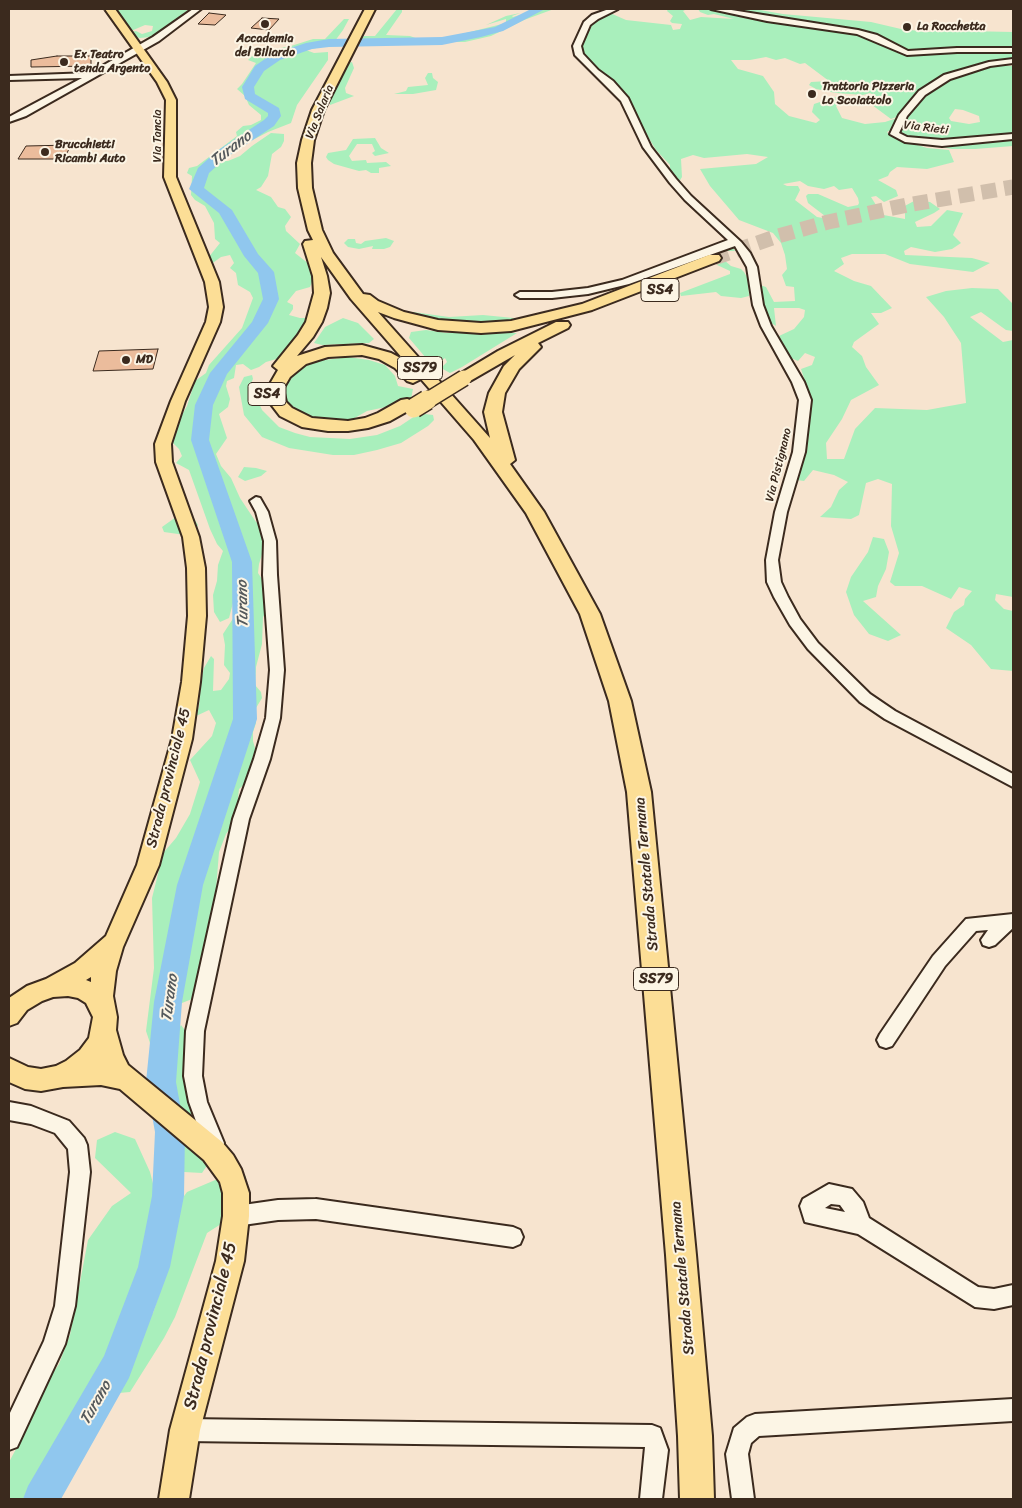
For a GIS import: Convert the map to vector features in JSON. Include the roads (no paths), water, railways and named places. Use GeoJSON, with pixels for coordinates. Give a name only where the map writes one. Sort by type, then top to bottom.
{"type":"FeatureCollection","features":[{"type":"Feature","properties":{"kind":"highway","name":"Via Salaria"},"geometry":{"type":"LineString","coordinates":[[341,276],[315,230],[305,188],[304,163],[308,140],[318,110],[339,60],[354,31],[368,10]]}},
{"type":"Feature","properties":{"kind":"highway","name":"Via Salaria"},"geometry":{"type":"LineString","coordinates":[[310,244],[304,232],[294,189],[294,163],[297,140],[307,111],[339,60]]}},
{"type":"Feature","properties":{"kind":"highway","name":"Strada Statale Ternana"},"geometry":{"type":"LineString","coordinates":[[310,244],[335,282],[442,403],[498,461]]}},
{"type":"Feature","properties":{"kind":"highway","name":"SS4"},"geometry":{"type":"LineString","coordinates":[[310,244],[320,276],[322,294],[319,308],[306,337],[274,374],[269,384],[268,399],[273,409],[283,418],[297,425],[321,431],[359,430],[381,424],[461,376],[590,310],[714,258]]}},
{"type":"Feature","properties":{"kind":"highway","name":"SS4"},"geometry":{"type":"LineString","coordinates":[[341,276],[373,304],[413,320],[438,325],[481,328],[511,326],[590,310],[726,269]]}},
{"type":"Feature","properties":{"kind":"highway","name":"Strada Statale Ternana"},"geometry":{"type":"LineString","coordinates":[[341,276],[356,296],[480,436],[536,512],[590,614],[620,701],[639,792],[681,1255],[695,1436],[696,1499]]}},
{"type":"Feature","properties":{"kind":"highway"},"geometry":{"type":"LineString","coordinates":[[516,484],[497,437],[493,412],[497,393],[503,379],[512,366],[534,346],[590,310]]}},
{"type":"Feature","properties":{"kind":"highway"},"geometry":{"type":"LineString","coordinates":[[411,406],[368,423],[328,426],[308,423],[286,412],[278,403],[276,388],[279,379],[288,369],[308,357],[334,350],[362,350],[396,361],[429,396],[442,403]]}},
{"type":"Feature","properties":{"kind":"main road","name":"Via Tancia"},"geometry":{"type":"LineString","coordinates":[[110,9],[162,82],[171,100],[170,177],[174,191]]}},
{"type":"Feature","properties":{"kind":"main road","name":"Strada provinciale 45"},"geometry":{"type":"LineString","coordinates":[[174,191],[212,282],[216,307],[206,338],[178,401],[164,444],[164,462],[167,475],[191,537],[196,568],[197,616],[191,682],[182,739],[148,866],[104,972],[101,996],[103,1018],[114,1066],[130,1084],[209,1148],[224,1164],[232,1178],[236,1193],[236,1216],[230,1261],[185,1430],[174,1499]]}},
{"type":"Feature","properties":{"kind":"main road","name":"Strada provinciale 45"},"geometry":{"type":"LineString","coordinates":[[12,1010],[35,993],[69,979],[96,960],[119,932]]}},
{"type":"Feature","properties":{"kind":"main road"},"geometry":{"type":"LineString","coordinates":[[53,987],[68,986],[83,989],[94,996],[103,1018],[99,1044],[89,1058],[75,1069],[58,1077]]}},
{"type":"Feature","properties":{"kind":"main road","name":"Strada provinciale 45"},"geometry":{"type":"LineString","coordinates":[[9,1069],[24,1078],[41,1080],[89,1074],[110,1075],[130,1084]]}},
{"type":"Feature","properties":{"kind":"street"},"geometry":{"type":"LineString","coordinates":[[9,120],[168,32],[197,9]]}},
{"type":"Feature","properties":{"kind":"street","name":"Via Pistignano"},"geometry":{"type":"LineString","coordinates":[[614,9],[596,17],[587,24],[578,46],[579,55],[595,72],[610,83],[625,100],[647,147],[673,181],[745,253],[752,267],[758,305],[766,326],[798,382],[805,400],[799,452],[781,512],[772,560],[774,582],[781,597],[795,622],[813,646],[865,698],[890,715],[1013,781]]}},
{"type":"Feature","properties":{"kind":"street"},"geometry":{"type":"LineString","coordinates":[[716,9],[858,32],[874,37],[895,49],[907,53],[957,50],[1013,50]]}},
{"type":"Feature","properties":{"kind":"street","name":"Via Rieti"},"geometry":{"type":"LineString","coordinates":[[1013,61],[990,64],[947,78],[922,93],[903,115],[894,134],[905,140],[942,143],[1013,137]]}},
{"type":"Feature","properties":{"kind":"street"},"geometry":{"type":"LineString","coordinates":[[9,78],[92,75]]}},
{"type":"Feature","properties":{"kind":"street"},"geometry":{"type":"LineString","coordinates":[[520,295],[552,295],[625,282],[735,241]]}},
{"type":"Feature","properties":{"kind":"street"},"geometry":{"type":"LineString","coordinates":[[209,1148],[214,1143],[198,1102],[193,1076],[195,1031],[241,819],[262,759],[273,718],[277,670],[270,574],[270,541],[262,512],[256,501]]}},
{"type":"Feature","properties":{"kind":"street"},"geometry":{"type":"LineString","coordinates":[[989,940],[1010,921]]}},
{"type":"Feature","properties":{"kind":"street"},"geometry":{"type":"LineString","coordinates":[[886,1040],[939,961],[972,924],[1010,921]]}},
{"type":"Feature","properties":{"kind":"street"},"geometry":{"type":"LineString","coordinates":[[9,1111],[31,1115],[62,1127],[77,1145],[80,1172],[65,1306],[54,1344],[9,1439]]}},
{"type":"Feature","properties":{"kind":"street"},"geometry":{"type":"LineString","coordinates":[[236,1216],[278,1210],[316,1210],[513,1238]]}},
{"type":"Feature","properties":{"kind":"street"},"geometry":{"type":"LineString","coordinates":[[862,1225],[975,1297],[994,1299],[1013,1296]]}},
{"type":"Feature","properties":{"kind":"street"},"geometry":{"type":"LineString","coordinates":[[743,1499],[737,1454],[742,1436],[755,1425],[1013,1410]]}},
{"type":"Feature","properties":{"kind":"street"},"geometry":{"type":"LineString","coordinates":[[185,1430],[652,1436],[657,1450],[651,1499]]}},
{"type":"Feature","properties":{"kind":"waterway","name":"Turano"},"geometry":{"type":"LineString","coordinates":[[41,1499],[117,1366],[154,1267],[168,1196],[170,1132],[161,1082],[168,1002],[190,885],[245,719],[242,562],[200,440],[204,405],[219,373],[260,323],[271,299],[266,272],[252,256],[225,210],[196,189],[203,171],[222,154],[269,123],[275,116],[274,111],[249,96],[248,87],[259,69],[276,57],[310,46],[329,43],[442,41],[481,34],[499,29],[539,9]]}},
{"type":"Feature","properties":{"kind":"tunnel"},"geometry":{"type":"LineString","coordinates":[[714,258],[778,236],[828,222],[907,205],[1013,187]]}},
{"type":"Feature","properties":{"kind":"place","name":"Accademia del Biliardo"},"geometry":{"type":"Point","coordinates":[265,24]}},
{"type":"Feature","properties":{"kind":"place","name":"La Rocchetta"},"geometry":{"type":"Point","coordinates":[907,27]}},
{"type":"Feature","properties":{"kind":"place","name":"Ex Teatro tenda Argento"},"geometry":{"type":"Point","coordinates":[64,62]}},
{"type":"Feature","properties":{"kind":"place","name":"Trattoria Pizzeria Lo Scoiattolo"},"geometry":{"type":"Point","coordinates":[812,94]}},
{"type":"Feature","properties":{"kind":"place","name":"Brucchietti Ricambi Auto"},"geometry":{"type":"Point","coordinates":[45,152]}},
{"type":"Feature","properties":{"kind":"place","name":"MD"},"geometry":{"type":"Point","coordinates":[126,360]}}]}
